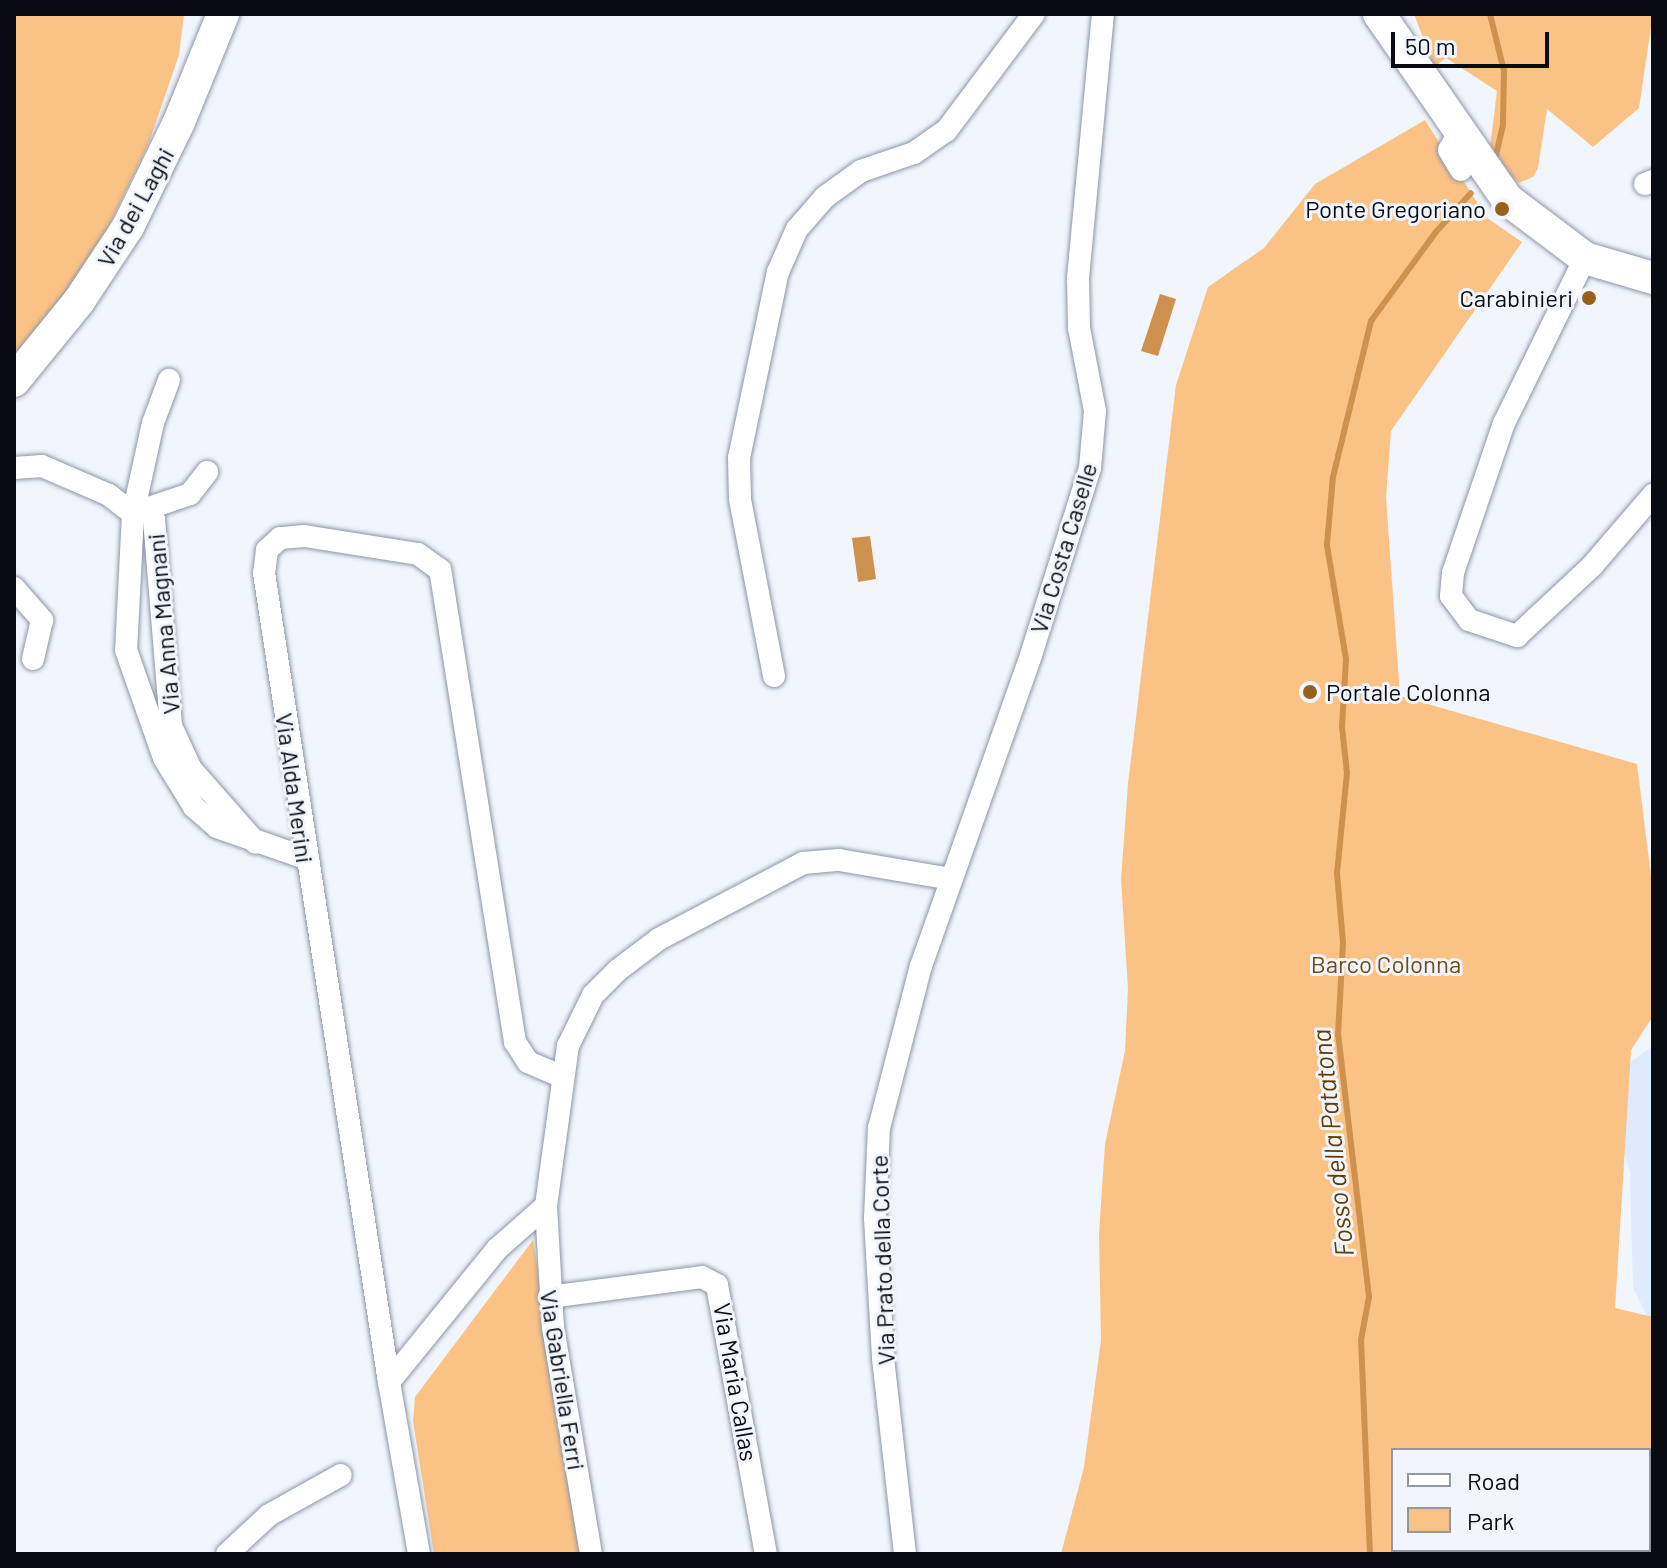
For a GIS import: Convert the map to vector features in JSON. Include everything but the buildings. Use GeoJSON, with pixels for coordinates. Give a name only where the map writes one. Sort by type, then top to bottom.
{"type":"FeatureCollection","features":[{"type":"Feature","properties":{"kind":"main road","name":"Via dei Laghi"},"geometry":{"type":"LineString","coordinates":[[14,381],[79,301],[128,227],[179,122],[223,14]]}},
{"type":"Feature","properties":{"kind":"main road"},"geometry":{"type":"LineString","coordinates":[[1379,14],[1458,134],[1508,200],[1585,258],[1653,278]]}},
{"type":"Feature","properties":{"kind":"street"},"geometry":{"type":"LineString","coordinates":[[774,676],[740,499],[739,458],[778,272],[797,229],[825,197],[861,171],[914,153],[946,131],[1034,14]]}},
{"type":"Feature","properties":{"kind":"street","name":"Via Costa Caselle"},"geometry":{"type":"LineString","coordinates":[[951,879],[1090,468],[1095,411],[1079,328],[1078,278],[1103,14]]}},
{"type":"Feature","properties":{"kind":"street"},"geometry":{"type":"LineString","coordinates":[[1458,134],[1449,150],[1461,170]]}},
{"type":"Feature","properties":{"kind":"street"},"geometry":{"type":"LineString","coordinates":[[1585,258],[1504,423],[1453,573],[1451,596],[1469,620],[1517,636],[1592,566],[1653,495]]}},
{"type":"Feature","properties":{"kind":"street"},"geometry":{"type":"LineString","coordinates":[[169,380],[153,423],[144,516],[125,639],[139,698],[164,758],[194,807],[217,827],[257,844],[305,858]]}},
{"type":"Feature","properties":{"kind":"street"},"geometry":{"type":"LineString","coordinates":[[14,468],[42,466],[109,495],[144,516]]}},
{"type":"Feature","properties":{"kind":"street"},"geometry":{"type":"LineString","coordinates":[[144,516],[187,496],[207,472]]}},
{"type":"Feature","properties":{"kind":"street","name":"Via Anna Magnani"},"geometry":{"type":"LineString","coordinates":[[144,516],[171,726],[191,769],[257,844]]}},
{"type":"Feature","properties":{"kind":"street","name":"Via Alda Merini"},"geometry":{"type":"LineString","coordinates":[[389,1382],[305,858],[264,573],[267,550],[280,538],[294,535],[426,556],[440,570],[448,598],[515,1042],[528,1062],[563,1077]]}},
{"type":"Feature","properties":{"kind":"street"},"geometry":{"type":"LineString","coordinates":[[14,588],[42,620],[33,659]]}},
{"type":"Feature","properties":{"kind":"street"},"geometry":{"type":"LineString","coordinates":[[419,1554],[389,1382],[497,1249],[546,1206],[563,1077],[578,1021],[607,980],[652,943],[784,870],[834,860],[951,879]]}},
{"type":"Feature","properties":{"kind":"street","name":"Via Prato della Corte"},"geometry":{"type":"LineString","coordinates":[[905,1554],[883,1357],[877,1153],[895,1052],[951,879]]}},
{"type":"Feature","properties":{"kind":"street","name":"Via Gabriella Ferri"},"geometry":{"type":"LineString","coordinates":[[546,1206],[549,1297],[591,1554]]}},
{"type":"Feature","properties":{"kind":"street","name":"Via Maria Callas"},"geometry":{"type":"LineString","coordinates":[[549,1297],[702,1277],[717,1285],[766,1554]]}},
{"type":"Feature","properties":{"kind":"street"},"geometry":{"type":"LineString","coordinates":[[227,1554],[269,1515],[341,1475]]}},
{"type":"Feature","properties":{"kind":"shaded area"},"geometry":{"type":"Polygon","coordinates":[[[1160,294],[1176,299],[1158,356],[1141,351],[1160,294]]]}},
{"type":"Feature","properties":{"kind":"shaded area"},"geometry":{"type":"Polygon","coordinates":[[[870,536],[876,579],[858,582],[852,538],[870,536]]]}},
{"type":"Feature","properties":{"kind":"shaded area"},"geometry":{"type":"Polygon","coordinates":[[[1653,1046],[1653,1328],[1633,1287],[1630,1172],[1616,1129],[1620,1082],[1632,1061],[1653,1046]]]}},
{"type":"Feature","properties":{"kind":"green space"},"geometry":{"type":"Polygon","coordinates":[[[14,14],[184,14],[179,55],[148,145],[95,255],[14,358],[14,14]]]}},
{"type":"Feature","properties":{"kind":"green space"},"geometry":{"type":"Polygon","coordinates":[[[1414,14],[1653,14],[1639,108],[1593,147],[1547,109],[1538,168],[1533,177],[1519,183],[1489,156],[1497,91],[1446,58],[1434,67],[1414,14]]]}},
{"type":"Feature","properties":{"kind":"green space","name":"Barco Colonna"},"geometry":{"type":"Polygon","coordinates":[[[1425,120],[1487,218],[1522,242],[1391,431],[1386,497],[1400,696],[1637,764],[1653,892],[1653,1016],[1631,1050],[1615,1308],[1653,1317],[1653,1554],[1061,1554],[1084,1467],[1101,1340],[1099,1234],[1105,1144],[1125,1051],[1128,989],[1121,879],[1128,784],[1176,385],[1208,287],[1264,248],[1315,184],[1425,120]]]}},
{"type":"Feature","properties":{"kind":"green space"},"geometry":{"type":"Polygon","coordinates":[[[533,1240],[583,1554],[434,1554],[413,1421],[415,1397],[533,1240]]]}},
{"type":"Feature","properties":{"kind":"waterway","name":"Fosso della Patatona"},"geometry":{"type":"LineString","coordinates":[[1490,14],[1504,71],[1503,125],[1495,161]]}},
{"type":"Feature","properties":{"kind":"waterway","name":"Fosso della Patatona"},"geometry":{"type":"LineString","coordinates":[[1370,1554],[1361,1340],[1369,1297],[1338,1035],[1343,942],[1337,873],[1347,773],[1342,727],[1346,659],[1327,545],[1333,477],[1371,321],[1436,232],[1471,193]]}},
{"type":"Feature","properties":{"kind":"place","name":"Ponte Gregoriano"},"geometry":{"type":"Point","coordinates":[1502,209]}},
{"type":"Feature","properties":{"kind":"place","name":"Carabinieri"},"geometry":{"type":"Point","coordinates":[1589,298]}},
{"type":"Feature","properties":{"kind":"place","name":"Portale Colonna"},"geometry":{"type":"Point","coordinates":[1310,692]}}]}
